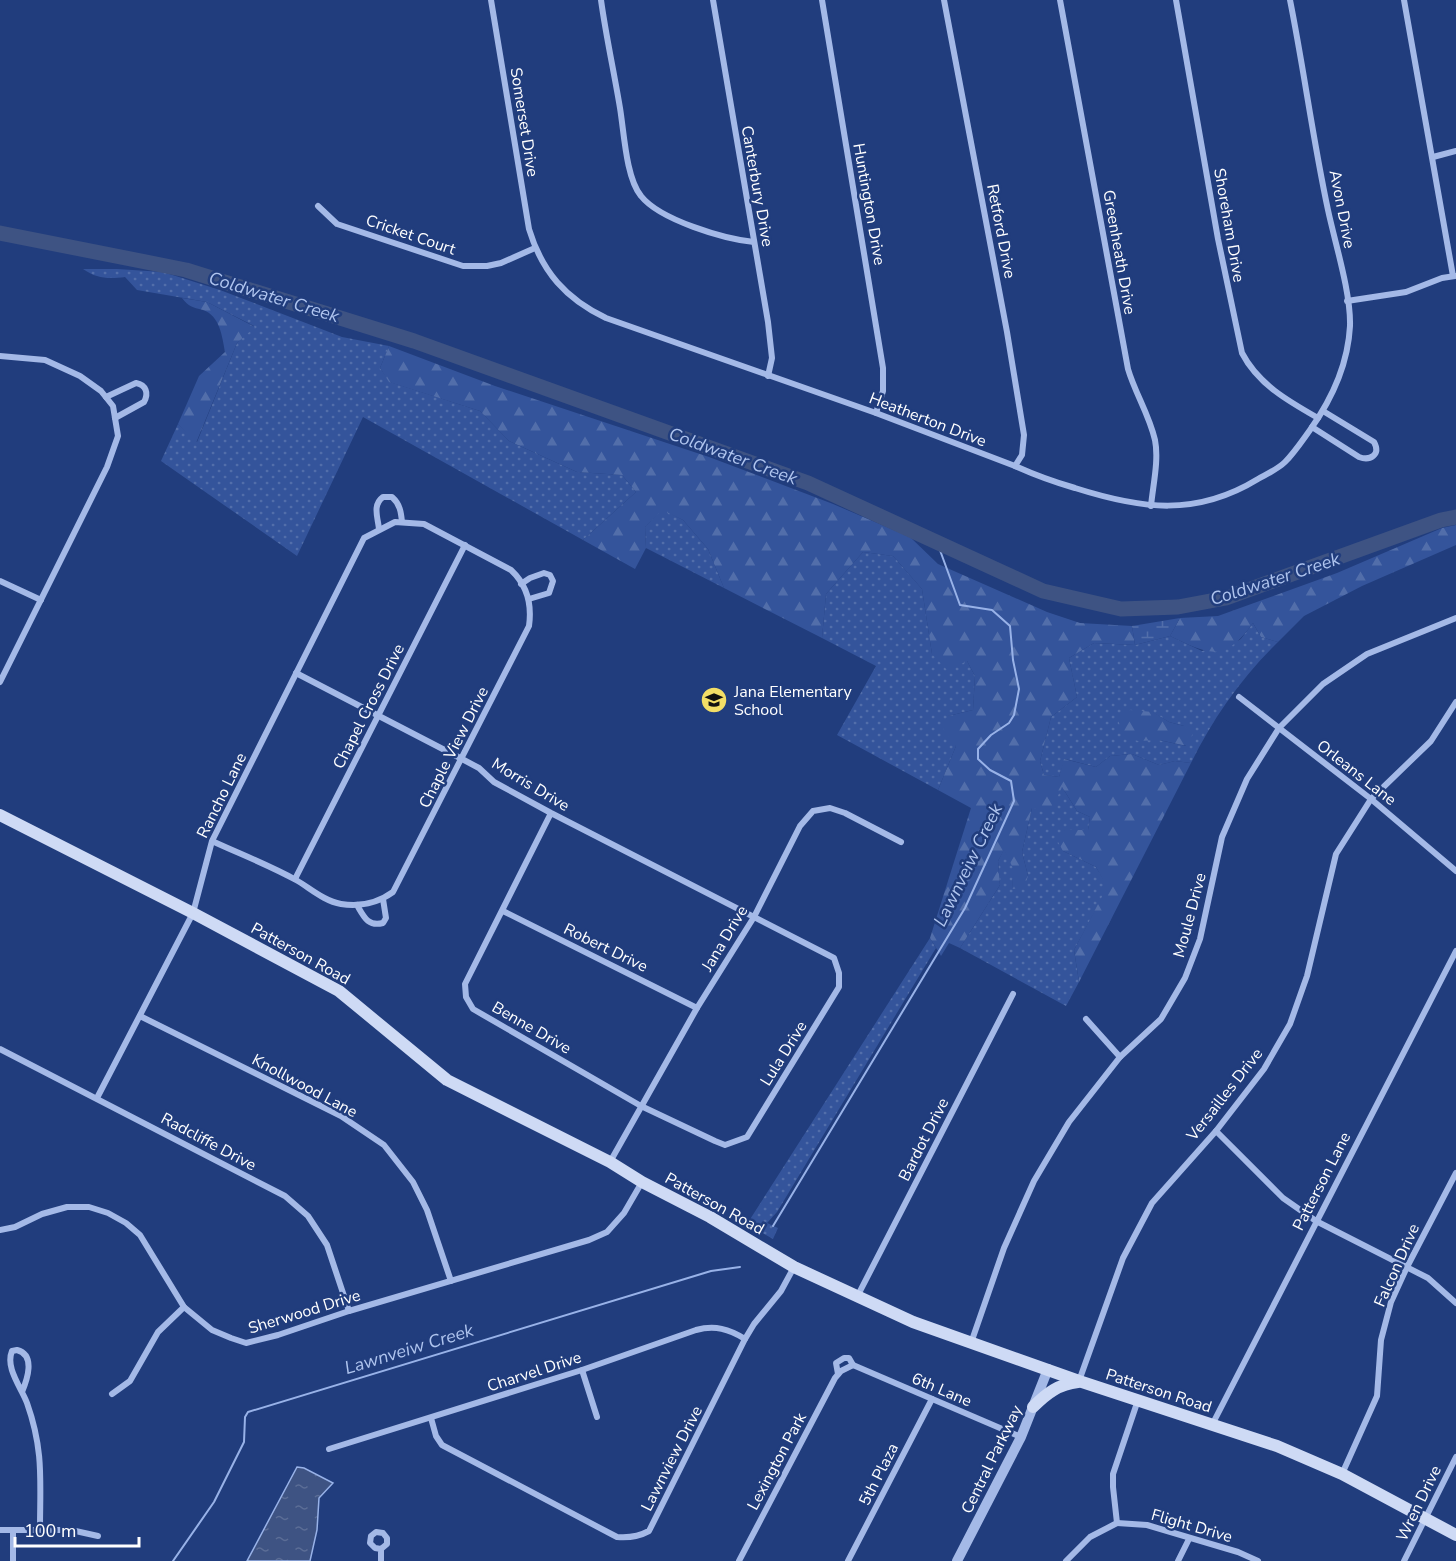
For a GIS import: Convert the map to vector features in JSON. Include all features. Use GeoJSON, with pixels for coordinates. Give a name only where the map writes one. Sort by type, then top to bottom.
{"type":"FeatureCollection","features":[{"type":"Feature","properties":{"kind":"main road","name":"Patterson Road"},"geometry":{"type":"LineString","coordinates":[[0,815],[193,913],[339,991],[447,1080],[610,1162],[794,1267],[913,1322],[1080,1381],[1277,1446],[1342,1474],[1456,1535]]}},
{"type":"Feature","properties":{"kind":"main road"},"geometry":{"type":"LineString","coordinates":[[1034,1407],[1053,1389],[1080,1381]]}},
{"type":"Feature","properties":{"kind":"street","name":"Somerset Drive"},"geometry":{"type":"LineString","coordinates":[[491,0],[525,207],[534,248]]}},
{"type":"Feature","properties":{"kind":"street"},"geometry":{"type":"LineString","coordinates":[[601,0],[630,166],[640,195],[656,209],[678,220],[720,236],[754,242]]}},
{"type":"Feature","properties":{"kind":"street","name":"Canterbury Drive"},"geometry":{"type":"LineString","coordinates":[[713,0],[772,358],[768,376]]}},
{"type":"Feature","properties":{"kind":"street","name":"Huntington Drive"},"geometry":{"type":"LineString","coordinates":[[822,0],[883,368],[883,391],[876,413]]}},
{"type":"Feature","properties":{"kind":"street","name":"Retford Drive"},"geometry":{"type":"LineString","coordinates":[[944,0],[1007,332],[1024,435],[1022,455],[1015,466]]}},
{"type":"Feature","properties":{"kind":"street","name":"Greenheath Drive"},"geometry":{"type":"LineString","coordinates":[[1060,0],[1128,369],[1132,384],[1145,409],[1155,443],[1151,506]]}},
{"type":"Feature","properties":{"kind":"street","name":"Shoreham Drive"},"geometry":{"type":"LineString","coordinates":[[1176,0],[1218,239],[1242,352],[1248,365],[1264,384],[1318,418]]}},
{"type":"Feature","properties":{"kind":"street","name":"Avon Drive"},"geometry":{"type":"LineString","coordinates":[[1290,0],[1350,326],[1335,390],[1318,418]]}},
{"type":"Feature","properties":{"kind":"street"},"geometry":{"type":"LineString","coordinates":[[1347,301],[1406,292],[1442,278],[1455,276],[1404,0]]}},
{"type":"Feature","properties":{"kind":"street"},"geometry":{"type":"LineString","coordinates":[[1433,157],[1456,151]]}},
{"type":"Feature","properties":{"kind":"street","name":"Cricket Court"},"geometry":{"type":"LineString","coordinates":[[318,206],[337,224],[463,266],[487,266],[501,263],[534,248]]}},
{"type":"Feature","properties":{"kind":"street","name":"Heatherton Drive"},"geometry":{"type":"LineString","coordinates":[[534,248],[560,287],[593,312],[876,413],[1036,476],[1138,506],[1171,506],[1208,501],[1247,486],[1283,464],[1318,418]]}},
{"type":"Feature","properties":{"kind":"street"},"geometry":{"type":"LineString","coordinates":[[0,356],[45,360],[80,376],[101,391],[113,406],[118,436],[107,467],[0,682]]}},
{"type":"Feature","properties":{"kind":"street"},"geometry":{"type":"LineString","coordinates":[[106,397],[136,384],[140,384],[146,390],[144,402],[115,418]]}},
{"type":"Feature","properties":{"kind":"street"},"geometry":{"type":"LineString","coordinates":[[1312,427],[1366,460],[1376,453],[1377,447],[1374,442],[1323,411]]}},
{"type":"Feature","properties":{"kind":"street"},"geometry":{"type":"LineString","coordinates":[[380,529],[377,503],[383,497],[392,497],[400,508],[398,522],[424,524],[511,570],[518,577],[521,584],[529,599],[549,593],[553,581],[550,575],[544,573],[521,584]]}},
{"type":"Feature","properties":{"kind":"street","name":"Rancho Lane"},"geometry":{"type":"LineString","coordinates":[[98,1098],[193,913],[212,841],[364,538],[398,522]]}},
{"type":"Feature","properties":{"kind":"street","name":"Chapel Cross Drive"},"geometry":{"type":"LineString","coordinates":[[295,879],[465,545]]}},
{"type":"Feature","properties":{"kind":"street"},"geometry":{"type":"LineString","coordinates":[[0,580],[40,600]]}},
{"type":"Feature","properties":{"kind":"street","name":"Chaple View Drive"},"geometry":{"type":"LineString","coordinates":[[382,899],[393,892],[529,626],[531,613],[529,599]]}},
{"type":"Feature","properties":{"kind":"street","name":"Moule Drive"},"geometry":{"type":"LineString","coordinates":[[971,1343],[1004,1248],[1034,1181],[1069,1122],[1120,1057],[1161,1019],[1185,978],[1200,939],[1222,837],[1247,779],[1279,728],[1323,684],[1367,654],[1456,618]]}},
{"type":"Feature","properties":{"kind":"street","name":"Morris Drive"},"geometry":{"type":"LineString","coordinates":[[296,673],[462,759],[478,768],[494,782],[551,813],[754,917]]}},
{"type":"Feature","properties":{"kind":"street","name":"Orleans Lane"},"geometry":{"type":"LineString","coordinates":[[1239,697],[1371,799],[1456,871]]}},
{"type":"Feature","properties":{"kind":"street","name":"Versailles Drive"},"geometry":{"type":"LineString","coordinates":[[1080,1381],[1123,1258],[1152,1203],[1216,1131],[1264,1069],[1290,1024],[1307,976],[1336,854],[1371,799],[1431,741],[1456,702]]}},
{"type":"Feature","properties":{"kind":"street","name":"Jana Drive"},"geometry":{"type":"LineString","coordinates":[[610,1162],[697,1008],[754,917],[800,826],[813,811],[830,808],[845,813],[901,842]]}},
{"type":"Feature","properties":{"kind":"street","name":"Benne Drive"},"geometry":{"type":"LineString","coordinates":[[551,813],[465,984],[466,997],[473,1009],[641,1106]]}},
{"type":"Feature","properties":{"kind":"street"},"geometry":{"type":"LineString","coordinates":[[212,841],[295,879],[328,900],[339,904],[357,905],[382,899],[386,918],[383,923],[375,925],[368,923],[357,905]]}},
{"type":"Feature","properties":{"kind":"street","name":"Robert Drive"},"geometry":{"type":"LineString","coordinates":[[503,911],[697,1008]]}},
{"type":"Feature","properties":{"kind":"street","name":"Lula Drive"},"geometry":{"type":"LineString","coordinates":[[641,1106],[724,1145],[747,1137],[839,987],[839,973],[834,958],[754,917]]}},
{"type":"Feature","properties":{"kind":"street","name":"Patterson Lane"},"geometry":{"type":"LineString","coordinates":[[1212,1425],[1456,951]]}},
{"type":"Feature","properties":{"kind":"street","name":"Bardot Drive"},"geometry":{"type":"LineString","coordinates":[[857,1297],[1012,994]]}},
{"type":"Feature","properties":{"kind":"street","name":"Knollwood Lane"},"geometry":{"type":"LineString","coordinates":[[140,1016],[341,1116],[384,1145],[413,1182],[427,1210],[451,1281]]}},
{"type":"Feature","properties":{"kind":"street"},"geometry":{"type":"LineString","coordinates":[[1086,1019],[1120,1057]]}},
{"type":"Feature","properties":{"kind":"street","name":"Radcliffe Drive"},"geometry":{"type":"LineString","coordinates":[[0,1049],[285,1196],[308,1216],[327,1245],[349,1311]]}},
{"type":"Feature","properties":{"kind":"street"},"geometry":{"type":"LineString","coordinates":[[1216,1131],[1283,1198],[1316,1221],[1428,1278],[1456,1303]]}},
{"type":"Feature","properties":{"kind":"street","name":"Falcon Drive"},"geometry":{"type":"LineString","coordinates":[[1342,1474],[1377,1396],[1381,1340],[1391,1302],[1456,1173]]}},
{"type":"Feature","properties":{"kind":"street","name":"Sherwood Drive"},"geometry":{"type":"LineString","coordinates":[[0,1230],[15,1227],[42,1214],[68,1207],[89,1207],[108,1213],[126,1223],[140,1236],[184,1307],[212,1329],[246,1343],[589,1240],[607,1232],[624,1213],[642,1182]]}},
{"type":"Feature","properties":{"kind":"street","name":"Lawnview Drive"},"geometry":{"type":"LineString","coordinates":[[432,1418],[435,1436],[442,1445],[617,1537],[635,1537],[649,1531],[745,1339],[781,1291],[794,1267]]}},
{"type":"Feature","properties":{"kind":"street"},"geometry":{"type":"LineString","coordinates":[[112,1394],[130,1381],[158,1332],[184,1307]]}},
{"type":"Feature","properties":{"kind":"street","name":"Charvel Drive"},"geometry":{"type":"LineString","coordinates":[[329,1449],[582,1370],[708,1327],[733,1332],[745,1339]]}},
{"type":"Feature","properties":{"kind":"street"},"geometry":{"type":"LineString","coordinates":[[22,1392],[29,1375],[28,1362],[25,1355],[17,1350],[12,1351],[10,1366],[34,1426],[41,1457],[40,1530]]}},
{"type":"Feature","properties":{"kind":"street","name":"Lexington Park"},"geometry":{"type":"LineString","coordinates":[[739,1561],[838,1374],[836,1363],[849,1358],[853,1365]]}},
{"type":"Feature","properties":{"kind":"street"},"geometry":{"type":"LineString","coordinates":[[838,1374],[853,1365]]}},
{"type":"Feature","properties":{"kind":"street","name":"6th Lane"},"geometry":{"type":"LineString","coordinates":[[853,1365],[1021,1437]]}},
{"type":"Feature","properties":{"kind":"street","name":"Central Parkway"},"geometry":{"type":"LineString","coordinates":[[957,1561],[1021,1437],[1048,1369]]}},
{"type":"Feature","properties":{"kind":"street"},"geometry":{"type":"LineString","coordinates":[[582,1370],[597,1417]]}},
{"type":"Feature","properties":{"kind":"street","name":"5th Plaza"},"geometry":{"type":"LineString","coordinates":[[848,1561],[932,1400]]}},
{"type":"Feature","properties":{"kind":"street"},"geometry":{"type":"LineString","coordinates":[[1065,1561],[1090,1537],[1117,1523],[1113,1474],[1138,1400]]}},
{"type":"Feature","properties":{"kind":"street","name":"Wren Drive"},"geometry":{"type":"LineString","coordinates":[[1404,1561],[1456,1457]]}},
{"type":"Feature","properties":{"kind":"street","name":"Flight Drive"},"geometry":{"type":"LineString","coordinates":[[1117,1523],[1147,1525],[1238,1552],[1258,1561]]}},
{"type":"Feature","properties":{"kind":"street"},"geometry":{"type":"LineString","coordinates":[[0,1530],[81,1531],[98,1536]]}},
{"type":"Feature","properties":{"kind":"street"},"geometry":{"type":"LineString","coordinates":[[13,1530],[13,1561]]}},
{"type":"Feature","properties":{"kind":"street"},"geometry":{"type":"LineString","coordinates":[[1178,1561],[1189,1539]]}},
{"type":"Feature","properties":{"kind":"street"},"geometry":{"type":"LineString","coordinates":[[381,1549],[381,1561]]}},
{"type":"Feature","properties":{"kind":"green space"},"geometry":{"type":"Polygon","coordinates":[[[83,269],[163,272],[220,290],[342,337],[389,346],[380,368],[390,382],[480,411],[509,441],[577,472],[622,475],[636,492],[583,540],[363,417],[297,556],[161,461],[178,424],[197,442],[237,343],[254,326],[207,302],[137,290],[125,277],[103,277],[93,275],[83,269]]]}},
{"type":"Feature","properties":{"kind":"green space"},"geometry":{"type":"Polygon","coordinates":[[[182,298],[207,302],[255,327],[237,343],[196,443],[178,424],[199,376],[225,352],[217,322],[209,313],[189,305],[182,298]]]}},
{"type":"Feature","properties":{"kind":"green space"},"geometry":{"type":"Polygon","coordinates":[[[389,346],[495,386],[709,457],[833,504],[910,537],[938,564],[1047,612],[1080,623],[1132,626],[1135,645],[1094,643],[1069,658],[1077,697],[1051,717],[1040,761],[1044,775],[1059,777],[1064,759],[1096,767],[1110,756],[1132,754],[1159,765],[1175,761],[1191,763],[1079,982],[1074,950],[1107,887],[1096,867],[1063,851],[1057,840],[1065,830],[1088,830],[1090,817],[1077,811],[1062,787],[1051,811],[1032,808],[1022,852],[1028,876],[1024,888],[1012,889],[1013,868],[1004,850],[998,861],[1000,885],[960,948],[949,943],[941,956],[930,938],[971,808],[938,790],[956,746],[943,729],[948,716],[973,710],[975,676],[967,661],[948,671],[932,654],[922,589],[893,556],[863,552],[826,594],[822,638],[724,588],[708,549],[683,520],[662,510],[645,527],[646,548],[635,569],[583,540],[636,492],[622,475],[577,472],[509,441],[480,411],[389,382],[380,368],[389,346]]]}},
{"type":"Feature","properties":{"kind":"green space"},"geometry":{"type":"Polygon","coordinates":[[[662,509],[683,520],[708,549],[724,588],[646,548],[645,527],[662,509]]]}},
{"type":"Feature","properties":{"kind":"green space"},"geometry":{"type":"Polygon","coordinates":[[[1456,525],[1456,545],[1362,586],[1304,616],[1278,642],[1261,637],[1253,623],[1233,645],[1216,652],[1196,648],[1170,636],[1180,618],[1218,616],[1337,573],[1442,528],[1456,525]]]}},
{"type":"Feature","properties":{"kind":"green space"},"geometry":{"type":"Polygon","coordinates":[[[863,552],[893,556],[922,589],[932,654],[967,661],[975,676],[973,710],[948,716],[956,746],[938,790],[837,735],[876,666],[822,638],[826,594],[863,552]]]}},
{"type":"Feature","properties":{"kind":"green space"},"geometry":{"type":"Polygon","coordinates":[[[1180,618],[1170,636],[1135,645],[1132,626],[1180,618]]]}},
{"type":"Feature","properties":{"kind":"green space"},"geometry":{"type":"Polygon","coordinates":[[[1253,623],[1261,637],[1278,642],[1252,669],[1229,699],[1191,763],[1175,761],[1159,765],[1132,754],[1110,756],[1096,767],[1065,759],[1059,777],[1044,775],[1040,761],[1051,717],[1077,697],[1069,658],[1094,643],[1135,645],[1170,636],[1202,651],[1240,640],[1253,623]],[[1152,712],[1159,740],[1186,746],[1184,726],[1169,722],[1152,712]]]}},
{"type":"Feature","properties":{"kind":"green space"},"geometry":{"type":"Polygon","coordinates":[[[1130,710],[1153,712],[1169,722],[1184,726],[1193,733],[1187,746],[1159,740],[1138,741],[1124,737],[1118,720],[1130,710]]]}},
{"type":"Feature","properties":{"kind":"green space"},"geometry":{"type":"Polygon","coordinates":[[[1062,787],[1077,811],[1090,817],[1088,830],[1065,830],[1063,851],[1096,867],[1108,887],[1074,950],[1079,982],[1066,1006],[960,948],[1000,885],[998,861],[1004,849],[1014,868],[1012,888],[1028,876],[1022,852],[1032,808],[1062,787]]]}},
{"type":"Feature","properties":{"kind":"green space"},"geometry":{"type":"Polygon","coordinates":[[[930,938],[936,948],[777,1212],[767,1223],[778,1228],[773,1239],[747,1224],[930,938]]]}},
{"type":"Feature","properties":{"kind":"water"},"geometry":{"type":"Polygon","coordinates":[[[297,1467],[304,1468],[333,1483],[319,1498],[317,1530],[310,1561],[247,1561],[297,1467]]]}},
{"type":"Feature","properties":{"kind":"waterway","name":"Coldwater Creek"},"geometry":{"type":"LineString","coordinates":[[0,233],[186,270],[414,341],[808,483],[1043,591],[1121,609],[1178,607],[1226,598],[1441,520],[1456,517]]}},
{"type":"Feature","properties":{"kind":"waterway","name":"Lawnveiw Creek"},"geometry":{"type":"LineString","coordinates":[[773,1226],[965,908],[1014,801],[1011,781],[990,770],[978,759],[978,749],[991,735],[1009,723],[1014,715],[1019,689],[1013,660],[1010,626],[992,610],[960,605],[937,542]]}},
{"type":"Feature","properties":{"kind":"waterway","name":"Lawnveiw Creek"},"geometry":{"type":"LineString","coordinates":[[173,1561],[214,1502],[244,1442],[245,1417],[248,1412],[711,1271],[740,1267]]}},
{"type":"Feature","properties":{"kind":"place","name":"Jana Elementary School"},"geometry":{"type":"Point","coordinates":[714,700]}}]}
